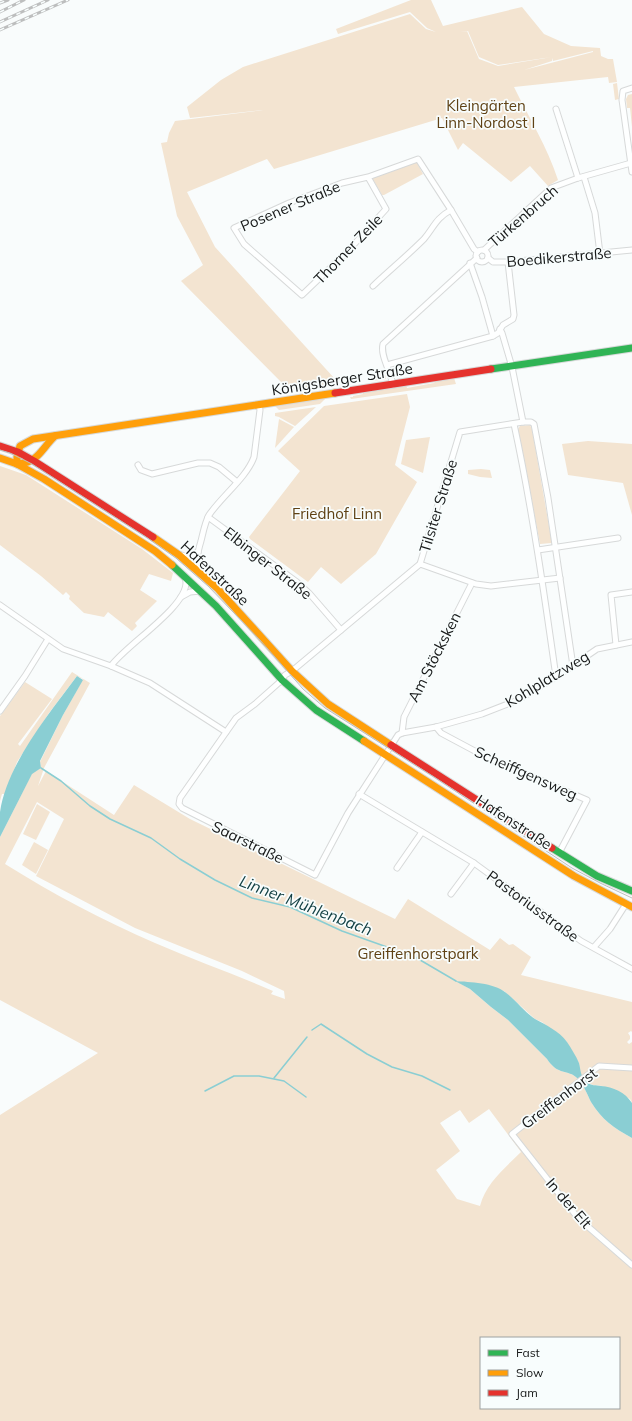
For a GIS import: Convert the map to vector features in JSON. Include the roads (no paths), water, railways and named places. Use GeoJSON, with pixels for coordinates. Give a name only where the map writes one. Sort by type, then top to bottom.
{"type":"FeatureCollection","features":[{"type":"Feature","properties":{"kind":"main road","name":"Königsberger Straße"},"geometry":{"type":"LineString","coordinates":[[18,452],[20,446],[33,439],[632,348]]}},
{"type":"Feature","properties":{"kind":"main road"},"geometry":{"type":"LineString","coordinates":[[18,452],[17,464],[34,461],[47,442],[56,436]]}},
{"type":"Feature","properties":{"kind":"main road","name":"Hafenstraße"},"geometry":{"type":"LineString","coordinates":[[0,446],[18,452],[34,461],[133,523],[179,555],[224,596],[292,671],[328,704],[559,853],[597,876],[632,891]]}},
{"type":"Feature","properties":{"kind":"main road","name":"Hafenstraße"},"geometry":{"type":"LineString","coordinates":[[0,458],[17,464],[44,479],[155,551],[201,591],[282,680],[316,710],[574,876],[629,905]]}},
{"type":"Feature","properties":{"kind":"street"},"geometry":{"type":"LineString","coordinates":[[632,88],[623,91],[622,100],[632,172]]}},
{"type":"Feature","properties":{"kind":"street"},"geometry":{"type":"LineString","coordinates":[[556,109],[578,178]]}},
{"type":"Feature","properties":{"kind":"street"},"geometry":{"type":"LineString","coordinates":[[368,176],[418,159],[474,249],[478,252]]}},
{"type":"Feature","properties":{"kind":"street","name":"Türkenbruch"},"geometry":{"type":"LineString","coordinates":[[393,385],[388,365],[382,352],[383,344],[477,258],[478,252],[484,250],[551,188],[578,178],[631,163]]}},
{"type":"Feature","properties":{"kind":"street","name":"Thorner Zeile"},"geometry":{"type":"LineString","coordinates":[[302,295],[348,251],[386,209],[368,176]]}},
{"type":"Feature","properties":{"kind":"street","name":"Posener Straße"},"geometry":{"type":"LineString","coordinates":[[302,295],[247,247],[234,228],[294,201],[342,183],[368,176]]}},
{"type":"Feature","properties":{"kind":"street"},"geometry":{"type":"LineString","coordinates":[[584,177],[595,213],[600,254]]}},
{"type":"Feature","properties":{"kind":"street"},"geometry":{"type":"LineString","coordinates":[[373,286],[425,238],[435,222],[451,210]]}},
{"type":"Feature","properties":{"kind":"street","name":"Türkenbruch"},"geometry":{"type":"LineString","coordinates":[[477,258],[479,261],[483,262],[488,258],[488,253],[484,250]]}},
{"type":"Feature","properties":{"kind":"street","name":"Boedikerstraße"},"geometry":{"type":"LineString","coordinates":[[488,258],[493,262],[508,262],[632,250]]}},
{"type":"Feature","properties":{"kind":"street"},"geometry":{"type":"LineString","coordinates":[[388,365],[493,336],[498,333],[503,325],[513,319],[514,315],[508,262]]}},
{"type":"Feature","properties":{"kind":"street"},"geometry":{"type":"LineString","coordinates":[[470,263],[482,297],[493,336]]}},
{"type":"Feature","properties":{"kind":"street"},"geometry":{"type":"LineString","coordinates":[[500,329],[512,367],[523,422]]}},
{"type":"Feature","properties":{"kind":"street"},"geometry":{"type":"LineString","coordinates":[[201,574],[197,564],[198,552],[208,517],[218,502],[252,464],[260,410],[259,405]]}},
{"type":"Feature","properties":{"kind":"street"},"geometry":{"type":"LineString","coordinates":[[556,677],[543,580],[530,502],[514,424],[530,422],[534,424],[542,466],[573,666]]}},
{"type":"Feature","properties":{"kind":"street","name":"Tilsiter Straße"},"geometry":{"type":"LineString","coordinates":[[182,808],[179,804],[180,798],[239,715],[255,704],[282,680],[285,675],[292,671],[420,564],[460,432],[514,424]]}},
{"type":"Feature","properties":{"kind":"street"},"geometry":{"type":"LineString","coordinates":[[138,465],[141,470],[152,474],[198,463],[210,463],[237,482]]}},
{"type":"Feature","properties":{"kind":"street","name":"Elbinger Straße"},"geometry":{"type":"LineString","coordinates":[[208,517],[310,593],[341,630]]}},
{"type":"Feature","properties":{"kind":"street"},"geometry":{"type":"LineString","coordinates":[[538,550],[618,538]]}},
{"type":"Feature","properties":{"kind":"street"},"geometry":{"type":"LineString","coordinates":[[179,555],[188,556],[198,552]]}},
{"type":"Feature","properties":{"kind":"street"},"geometry":{"type":"LineString","coordinates":[[420,564],[472,583],[492,586],[560,578]]}},
{"type":"Feature","properties":{"kind":"street"},"geometry":{"type":"LineString","coordinates":[[181,597],[186,582],[184,575]]}},
{"type":"Feature","properties":{"kind":"street","name":"Am Stöcksken"},"geometry":{"type":"LineString","coordinates":[[402,733],[404,717],[472,583]]}},
{"type":"Feature","properties":{"kind":"street"},"geometry":{"type":"LineString","coordinates":[[111,666],[117,658],[163,617],[181,597],[190,592],[201,591]]}},
{"type":"Feature","properties":{"kind":"street"},"geometry":{"type":"LineString","coordinates":[[616,645],[611,595],[632,592]]}},
{"type":"Feature","properties":{"kind":"street"},"geometry":{"type":"LineString","coordinates":[[0,605],[63,649],[111,666],[150,683],[226,732]]}},
{"type":"Feature","properties":{"kind":"street"},"geometry":{"type":"LineString","coordinates":[[0,711],[25,676],[48,639]]}},
{"type":"Feature","properties":{"kind":"street","name":"Kohlplatzweg"},"geometry":{"type":"LineString","coordinates":[[402,733],[436,727],[482,714],[518,700],[556,677],[597,649],[632,642]]}},
{"type":"Feature","properties":{"kind":"street","name":"Scheiffgensweg"},"geometry":{"type":"LineString","coordinates":[[436,727],[441,734],[486,757],[587,800],[559,853]]}},
{"type":"Feature","properties":{"kind":"street"},"geometry":{"type":"LineString","coordinates":[[359,794],[398,735],[402,733]]}},
{"type":"Feature","properties":{"kind":"street","name":"Saarstraße"},"geometry":{"type":"LineString","coordinates":[[182,808],[315,875],[359,794]]}},
{"type":"Feature","properties":{"kind":"street","name":"Pastoriusstraße"},"geometry":{"type":"LineString","coordinates":[[359,794],[474,863],[568,932],[632,969]]}},
{"type":"Feature","properties":{"kind":"street"},"geometry":{"type":"LineString","coordinates":[[397,868],[422,832]]}},
{"type":"Feature","properties":{"kind":"street","name":"Pastoriusstraße"},"geometry":{"type":"LineString","coordinates":[[451,894],[474,863]]}},
{"type":"Feature","properties":{"kind":"street","name":"Pastoriusstraße"},"geometry":{"type":"LineString","coordinates":[[594,947],[629,905]]}},
{"type":"Feature","properties":{"kind":"street","name":"Greiffenhorst"},"geometry":{"type":"LineString","coordinates":[[512,1134],[578,1084],[599,1066],[632,1068]]}},
{"type":"Feature","properties":{"kind":"street","name":"In der Elt"},"geometry":{"type":"LineString","coordinates":[[512,1134],[578,1218],[632,1265]]}},
{"type":"Feature","properties":{"kind":"water"},"geometry":{"type":"Polygon","coordinates":[[[77,676],[83,680],[63,715],[40,761],[41,768],[32,774],[0,837],[0,812],[4,794],[11,776],[20,758],[42,723],[77,676]]]}},
{"type":"Feature","properties":{"kind":"water"},"geometry":{"type":"Polygon","coordinates":[[[455,981],[482,984],[500,989],[509,995],[531,1016],[560,1035],[567,1042],[575,1055],[582,1075],[587,1082],[592,1085],[618,1091],[626,1096],[632,1103],[632,1138],[604,1119],[574,1075],[555,1068],[508,1020],[470,989],[455,981]]]}},
{"type":"Feature","properties":{"kind":"waterway","name":"Linner Mühlenbach"},"geometry":{"type":"LineString","coordinates":[[41,768],[61,781],[90,806],[110,819],[151,838],[180,859],[215,880],[252,898],[290,907],[342,931],[415,957],[456,981]]}},
{"type":"Feature","properties":{"kind":"waterway"},"geometry":{"type":"LineString","coordinates":[[312,1030],[321,1024],[367,1054],[392,1067],[422,1076],[450,1090]]}},
{"type":"Feature","properties":{"kind":"waterway"},"geometry":{"type":"LineString","coordinates":[[274,1078],[307,1037]]}},
{"type":"Feature","properties":{"kind":"waterway"},"geometry":{"type":"LineString","coordinates":[[205,1091],[234,1076],[259,1076],[284,1081],[306,1097]]}},
{"type":"Feature","properties":{"kind":"tram line"},"geometry":{"type":"LineString","coordinates":[[0,450],[10,453],[32,464],[176,558],[208,586],[260,640],[303,689],[325,708],[434,777],[572,868],[632,898]]}},
{"type":"Feature","properties":{"kind":"railway"},"geometry":{"type":"LineString","coordinates":[[0,3],[8,0]]}},
{"type":"Feature","properties":{"kind":"railway"},"geometry":{"type":"LineString","coordinates":[[0,12],[24,0]]}},
{"type":"Feature","properties":{"kind":"railway"},"geometry":{"type":"LineString","coordinates":[[0,22],[48,0]]}},
{"type":"Feature","properties":{"kind":"railway"},"geometry":{"type":"LineString","coordinates":[[0,30],[68,0]]}},
{"type":"Feature","properties":{"kind":"park label","name":"Kleingärten Linn-Nordost I"},"geometry":{"type":"Point","coordinates":[486,114]}},
{"type":"Feature","properties":{"kind":"park label","name":"Friedhof Linn"},"geometry":{"type":"Point","coordinates":[337,513]}},
{"type":"Feature","properties":{"kind":"park label","name":"Greiffenhorstpark"},"geometry":{"type":"Point","coordinates":[418,953]}}]}
